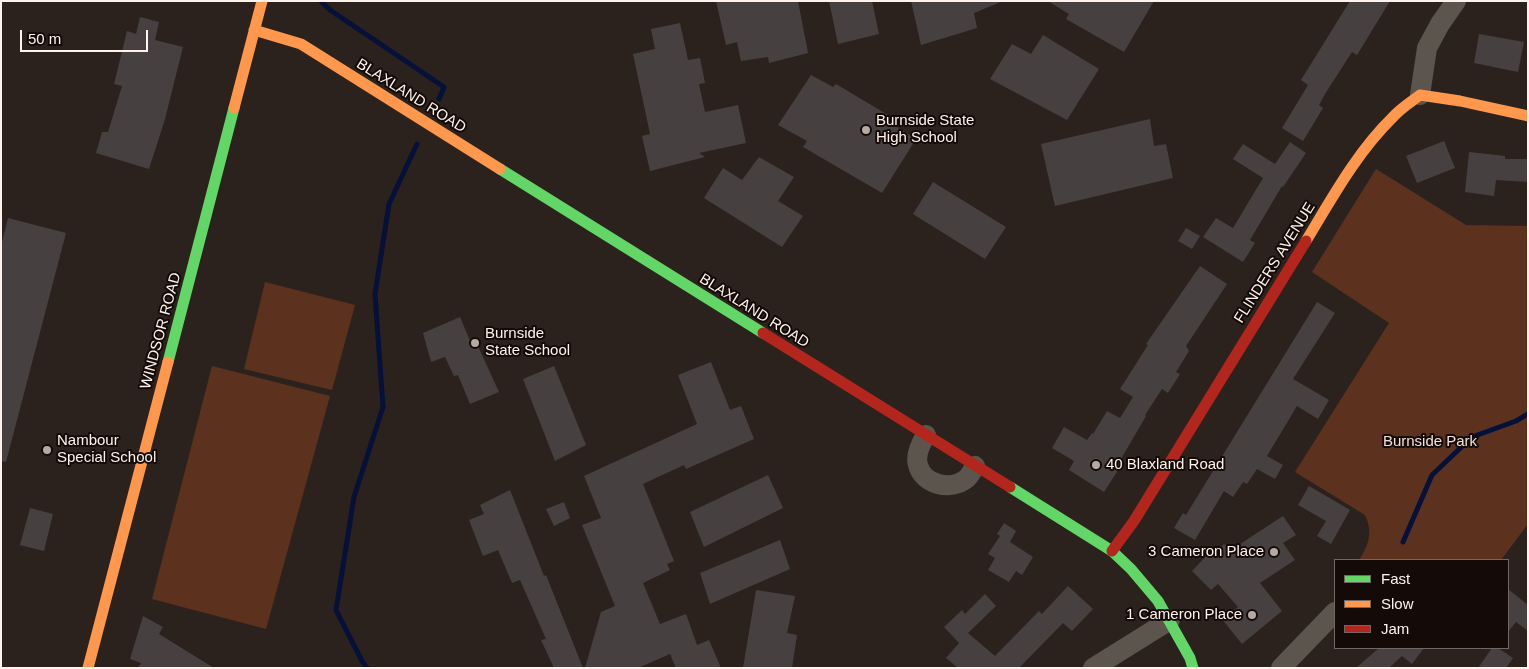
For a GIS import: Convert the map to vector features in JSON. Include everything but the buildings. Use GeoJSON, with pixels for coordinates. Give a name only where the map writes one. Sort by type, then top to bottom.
{"type":"FeatureCollection","features":[{"type":"Feature","properties":{"kind":"street","name":"WINDSOR ROAD"},"geometry":{"type":"LineString","coordinates":[[88,668],[262,1]]}},
{"type":"Feature","properties":{"kind":"street"},"geometry":{"type":"LineString","coordinates":[[1456,1],[1440,24],[1427,48],[1420,95],[1460,101],[1528,116]]}},
{"type":"Feature","properties":{"kind":"street","name":"BLAXLAND ROAD"},"geometry":{"type":"LineString","coordinates":[[254,30],[301,44],[1112,552],[1131,570],[1158,601],[1170,620],[1194,668]]}},
{"type":"Feature","properties":{"kind":"street","name":"FLINDERS AVENUE"},"geometry":{"type":"LineString","coordinates":[[1112,552],[1134,521],[1295,258],[1372,139],[1394,115],[1420,95]]}},
{"type":"Feature","properties":{"kind":"street"},"geometry":{"type":"LineString","coordinates":[[926,435],[919,446],[918,464],[925,477],[932,482],[956,485],[967,478],[975,466]]}},
{"type":"Feature","properties":{"kind":"street"},"geometry":{"type":"LineString","coordinates":[[1282,668],[1334,613]]}},
{"type":"Feature","properties":{"kind":"street"},"geometry":{"type":"LineString","coordinates":[[1093,668],[1170,620]]}},
{"type":"Feature","properties":{"kind":"green space","name":"Burnside Park"},"geometry":{"type":"Polygon","coordinates":[[[1376,169],[1466,225],[1528,226],[1528,524],[1502,559],[1360,559],[1369,538],[1369,527],[1365,515],[1295,472],[1389,323],[1312,272],[1376,169]]]}},
{"type":"Feature","properties":{"kind":"green space"},"geometry":{"type":"Polygon","coordinates":[[[265,282],[355,305],[332,390],[244,369],[265,282]]]}},
{"type":"Feature","properties":{"kind":"green space"},"geometry":{"type":"Polygon","coordinates":[[[212,366],[330,396],[266,629],[152,599],[212,366]]]}},
{"type":"Feature","properties":{"kind":"waterway"},"geometry":{"type":"LineString","coordinates":[[321,1],[330,10],[444,87],[439,99]]}},
{"type":"Feature","properties":{"kind":"waterway"},"geometry":{"type":"LineString","coordinates":[[367,668],[336,610],[354,497],[383,407],[375,294],[389,204],[417,144]]}},
{"type":"Feature","properties":{"kind":"waterway"},"geometry":{"type":"LineString","coordinates":[[1403,542],[1432,475],[1472,437],[1516,421],[1528,414]]}},
{"type":"Feature","properties":{"kind":"traffic: fast"},"geometry":{"type":"LineString","coordinates":[[168,362],[234,108]]}},
{"type":"Feature","properties":{"kind":"traffic: fast"},"geometry":{"type":"LineString","coordinates":[[500,169],[763,333]]}},
{"type":"Feature","properties":{"kind":"traffic: fast"},"geometry":{"type":"LineString","coordinates":[[1010,487],[1112,551],[1131,569],[1158,601],[1190,658],[1193,668]]}},
{"type":"Feature","properties":{"kind":"traffic: slow"},"geometry":{"type":"LineString","coordinates":[[234,108],[262,1]]}},
{"type":"Feature","properties":{"kind":"traffic: slow"},"geometry":{"type":"LineString","coordinates":[[254,30],[301,44],[500,169]]}},
{"type":"Feature","properties":{"kind":"traffic: slow"},"geometry":{"type":"LineString","coordinates":[[1306,241],[1335,192],[1368,145],[1396,114],[1420,95],[1460,101],[1528,116]]}},
{"type":"Feature","properties":{"kind":"traffic: slow"},"geometry":{"type":"LineString","coordinates":[[88,668],[168,362]]}},
{"type":"Feature","properties":{"kind":"traffic: jam"},"geometry":{"type":"LineString","coordinates":[[1112,551],[1134,521],[1306,241]]}},
{"type":"Feature","properties":{"kind":"traffic: jam"},"geometry":{"type":"LineString","coordinates":[[763,333],[1010,487]]}},
{"type":"Feature","properties":{"kind":"place","name":"Burnside State High School"},"geometry":{"type":"Point","coordinates":[866,130]}},
{"type":"Feature","properties":{"kind":"place","name":"Burnside State School"},"geometry":{"type":"Point","coordinates":[475,343]}},
{"type":"Feature","properties":{"kind":"place","name":"Nambour Special School"},"geometry":{"type":"Point","coordinates":[47,450]}},
{"type":"Feature","properties":{"kind":"place","name":"40 Blaxland Road"},"geometry":{"type":"Point","coordinates":[1096,465]}},
{"type":"Feature","properties":{"kind":"place","name":"3 Cameron Place"},"geometry":{"type":"Point","coordinates":[1274,552]}},
{"type":"Feature","properties":{"kind":"place","name":"1 Cameron Place"},"geometry":{"type":"Point","coordinates":[1252,615]}}]}
